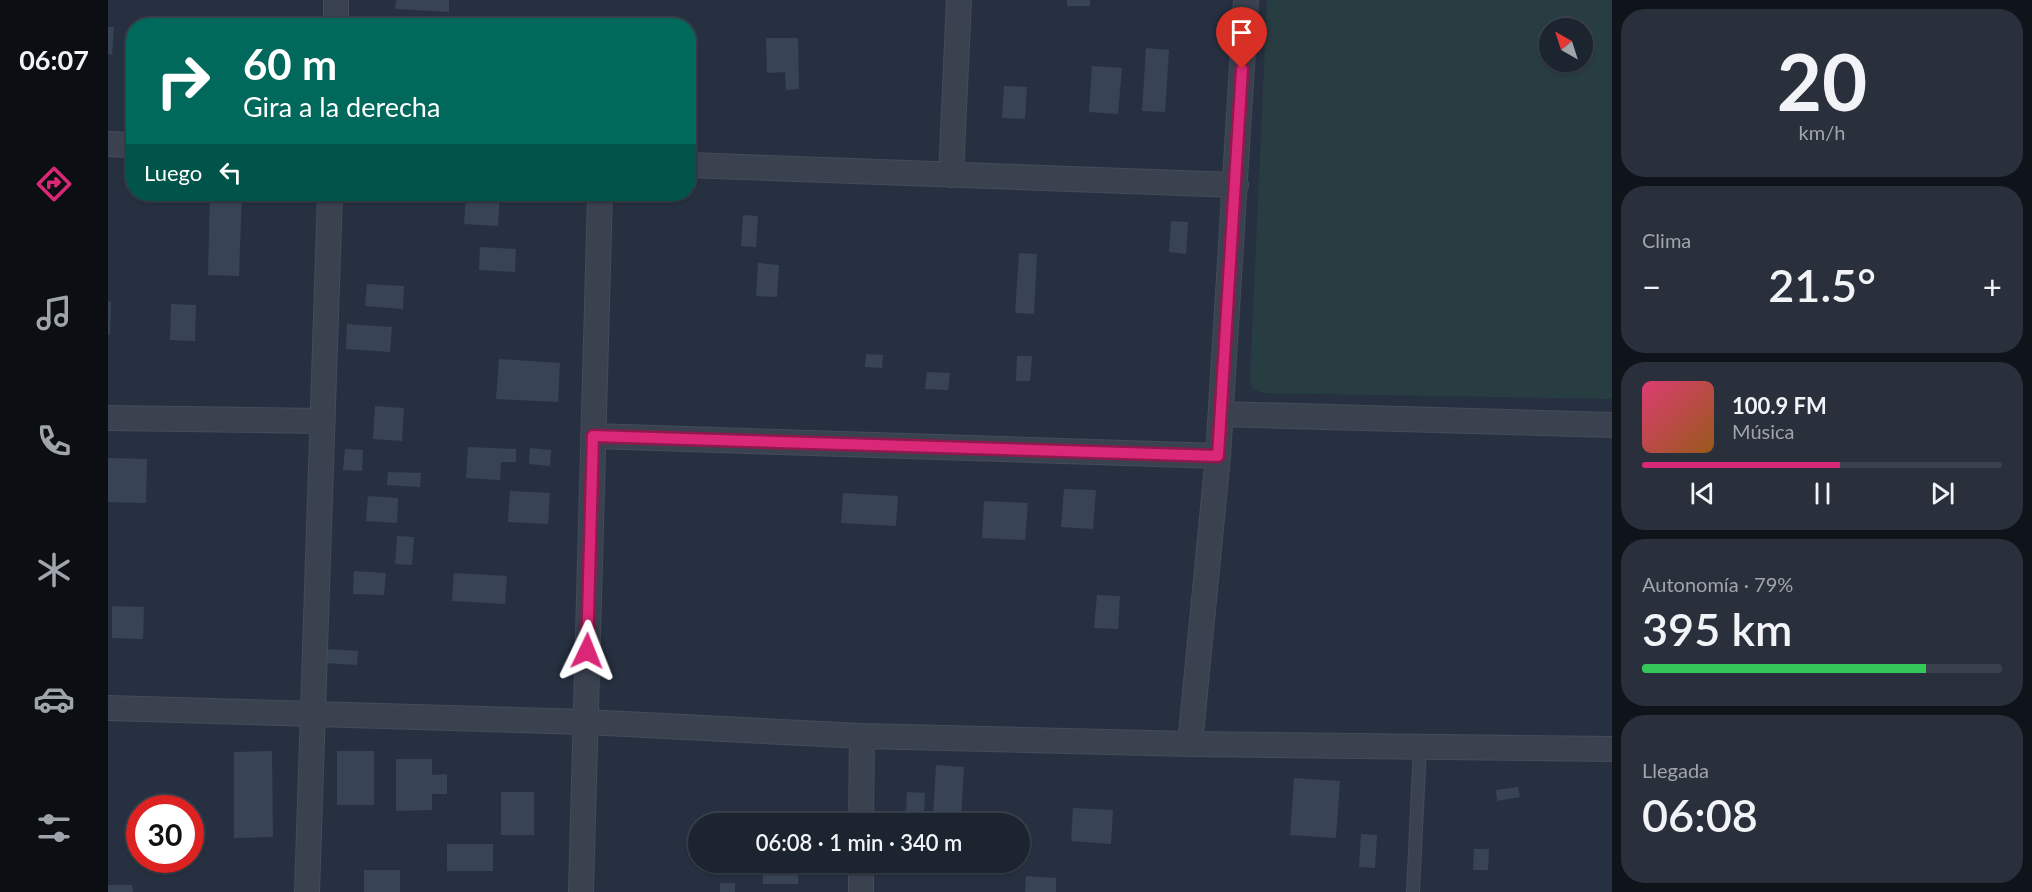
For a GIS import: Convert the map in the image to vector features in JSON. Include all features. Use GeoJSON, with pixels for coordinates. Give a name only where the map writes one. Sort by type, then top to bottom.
{"type":"FeatureCollection","features":[{"type":"Feature","properties":{"kind":"street"},"geometry":{"type":"LineString","coordinates":[[336,0],[336,18]]}},
{"type":"Feature","properties":{"kind":"street"},"geometry":{"type":"LineString","coordinates":[[951,175],[959,0]]}},
{"type":"Feature","properties":{"kind":"street"},"geometry":{"type":"LineString","coordinates":[[1190,744],[1218,456],[1246,0]]}},
{"type":"Feature","properties":{"kind":"street"},"geometry":{"type":"LineString","coordinates":[[108,144],[126,145]]}},
{"type":"Feature","properties":{"kind":"street"},"geometry":{"type":"LineString","coordinates":[[696,165],[1236,185]]}},
{"type":"Feature","properties":{"kind":"street"},"geometry":{"type":"LineString","coordinates":[[307,892],[330,201]]}},
{"type":"Feature","properties":{"kind":"street"},"geometry":{"type":"LineString","coordinates":[[581,892],[600,201]]}},
{"type":"Feature","properties":{"kind":"street"},"geometry":{"type":"LineString","coordinates":[[1221,414],[1612,425]]}},
{"type":"Feature","properties":{"kind":"street"},"geometry":{"type":"LineString","coordinates":[[108,418],[322,421]]}},
{"type":"Feature","properties":{"kind":"street"},"geometry":{"type":"LineString","coordinates":[[593,436],[1218,456]]}},
{"type":"Feature","properties":{"kind":"street"},"geometry":{"type":"LineString","coordinates":[[108,708],[585,722],[862,736],[1190,744],[1612,749]]}},
{"type":"Feature","properties":{"kind":"street"},"geometry":{"type":"LineString","coordinates":[[861,813],[862,736]]}},
{"type":"Feature","properties":{"kind":"street"},"geometry":{"type":"LineString","coordinates":[[861,873],[861,892]]}},
{"type":"Feature","properties":{"kind":"lane"},"geometry":{"type":"LineString","coordinates":[[1413,892],[1420,747]]}},
{"type":"Feature","properties":{"kind":"green space"},"geometry":{"type":"Polygon","coordinates":[[[1267,0],[1612,0],[1612,399],[1262,393],[1253,389],[1250,380],[1267,0]]]}},
{"type":"Feature","properties":{"kind":"building"},"geometry":{"type":"Polygon","coordinates":[[[396,0],[449,0],[449,12],[395,9],[396,0]]]}},
{"type":"Feature","properties":{"kind":"building"},"geometry":{"type":"Polygon","coordinates":[[[1067,0],[1090,0],[1090,6],[1067,6],[1067,0]]]}},
{"type":"Feature","properties":{"kind":"building"},"geometry":{"type":"Polygon","coordinates":[[[108,27],[114,27],[112,55],[108,54],[108,27]]]}},
{"type":"Feature","properties":{"kind":"building"},"geometry":{"type":"Polygon","coordinates":[[[766,38],[798,38],[799,89],[786,90],[785,72],[767,73],[766,38]]]}},
{"type":"Feature","properties":{"kind":"building"},"geometry":{"type":"Polygon","coordinates":[[[1146,48],[1169,50],[1165,112],[1142,111],[1146,48]]]}},
{"type":"Feature","properties":{"kind":"building"},"geometry":{"type":"Polygon","coordinates":[[[1092,66],[1122,68],[1118,114],[1089,112],[1092,66]]]}},
{"type":"Feature","properties":{"kind":"building"},"geometry":{"type":"Polygon","coordinates":[[[1004,86],[1027,87],[1025,119],[1002,118],[1004,86]]]}},
{"type":"Feature","properties":{"kind":"building"},"geometry":{"type":"Polygon","coordinates":[[[210,201],[242,201],[239,276],[208,275],[210,201]]]}},
{"type":"Feature","properties":{"kind":"building"},"geometry":{"type":"Polygon","coordinates":[[[466,201],[500,201],[498,226],[464,224],[466,201]]]}},
{"type":"Feature","properties":{"kind":"building"},"geometry":{"type":"Polygon","coordinates":[[[743,215],[758,216],[756,247],[741,246],[743,215]]]}},
{"type":"Feature","properties":{"kind":"building"},"geometry":{"type":"Polygon","coordinates":[[[1171,221],[1188,222],[1186,254],[1169,252],[1171,221]]]}},
{"type":"Feature","properties":{"kind":"building"},"geometry":{"type":"Polygon","coordinates":[[[480,247],[516,249],[515,272],[479,270],[480,247]]]}},
{"type":"Feature","properties":{"kind":"building"},"geometry":{"type":"Polygon","coordinates":[[[1019,253],[1037,254],[1034,314],[1015,313],[1019,253]]]}},
{"type":"Feature","properties":{"kind":"building"},"geometry":{"type":"Polygon","coordinates":[[[758,263],[779,265],[777,297],[756,296],[758,263]]]}},
{"type":"Feature","properties":{"kind":"building"},"geometry":{"type":"Polygon","coordinates":[[[367,284],[404,286],[403,309],[365,306],[367,284]]]}},
{"type":"Feature","properties":{"kind":"building"},"geometry":{"type":"Polygon","coordinates":[[[108,301],[111,302],[110,335],[108,335],[108,301]]]}},
{"type":"Feature","properties":{"kind":"building"},"geometry":{"type":"Polygon","coordinates":[[[171,304],[196,305],[195,341],[170,340],[171,304]]]}},
{"type":"Feature","properties":{"kind":"building"},"geometry":{"type":"Polygon","coordinates":[[[347,324],[392,327],[390,352],[346,349],[347,324]]]}},
{"type":"Feature","properties":{"kind":"building"},"geometry":{"type":"Polygon","coordinates":[[[866,354],[883,355],[882,368],[865,367],[866,354]]]}},
{"type":"Feature","properties":{"kind":"building"},"geometry":{"type":"Polygon","coordinates":[[[1017,356],[1032,356],[1030,381],[1016,381],[1017,356]]]}},
{"type":"Feature","properties":{"kind":"building"},"geometry":{"type":"Polygon","coordinates":[[[499,359],[560,363],[558,402],[496,399],[499,359]]]}},
{"type":"Feature","properties":{"kind":"building"},"geometry":{"type":"Polygon","coordinates":[[[927,372],[950,373],[948,390],[925,389],[927,372]]]}},
{"type":"Feature","properties":{"kind":"building"},"geometry":{"type":"Polygon","coordinates":[[[375,406],[404,408],[402,441],[373,439],[375,406]]]}},
{"type":"Feature","properties":{"kind":"building"},"geometry":{"type":"Polygon","coordinates":[[[468,447],[516,449],[516,462],[501,462],[500,480],[466,478],[468,447]]]}},
{"type":"Feature","properties":{"kind":"building"},"geometry":{"type":"Polygon","coordinates":[[[530,448],[551,450],[550,466],[529,464],[530,448]]]}},
{"type":"Feature","properties":{"kind":"building"},"geometry":{"type":"Polygon","coordinates":[[[345,449],[363,450],[362,471],[343,470],[345,449]]]}},
{"type":"Feature","properties":{"kind":"building"},"geometry":{"type":"Polygon","coordinates":[[[108,458],[147,459],[146,503],[108,502],[108,458]]]}},
{"type":"Feature","properties":{"kind":"building"},"geometry":{"type":"Polygon","coordinates":[[[388,472],[421,473],[420,487],[387,485],[388,472]]]}},
{"type":"Feature","properties":{"kind":"building"},"geometry":{"type":"Polygon","coordinates":[[[1064,489],[1096,490],[1093,529],[1061,527],[1064,489]]]}},
{"type":"Feature","properties":{"kind":"building"},"geometry":{"type":"Polygon","coordinates":[[[510,491],[550,493],[548,524],[508,522],[510,491]]]}},
{"type":"Feature","properties":{"kind":"building"},"geometry":{"type":"Polygon","coordinates":[[[843,493],[898,496],[896,526],[841,523],[843,493]]]}},
{"type":"Feature","properties":{"kind":"building"},"geometry":{"type":"Polygon","coordinates":[[[368,496],[398,498],[397,523],[366,521],[368,496]]]}},
{"type":"Feature","properties":{"kind":"building"},"geometry":{"type":"Polygon","coordinates":[[[984,501],[1028,503],[1025,540],[982,538],[984,501]]]}},
{"type":"Feature","properties":{"kind":"building"},"geometry":{"type":"Polygon","coordinates":[[[397,536],[414,537],[412,565],[395,564],[397,536]]]}},
{"type":"Feature","properties":{"kind":"building"},"geometry":{"type":"Polygon","coordinates":[[[354,571],[386,573],[384,595],[353,594],[354,571]]]}},
{"type":"Feature","properties":{"kind":"building"},"geometry":{"type":"Polygon","coordinates":[[[454,573],[507,576],[505,604],[452,601],[454,573]]]}},
{"type":"Feature","properties":{"kind":"building"},"geometry":{"type":"Polygon","coordinates":[[[1097,595],[1120,596],[1118,629],[1094,628],[1097,595]]]}},
{"type":"Feature","properties":{"kind":"building"},"geometry":{"type":"Polygon","coordinates":[[[112,606],[144,607],[143,639],[112,638],[112,606]]]}},
{"type":"Feature","properties":{"kind":"building"},"geometry":{"type":"Polygon","coordinates":[[[326,649],[358,651],[357,665],[325,663],[326,649]]]}},
{"type":"Feature","properties":{"kind":"building"},"geometry":{"type":"Polygon","coordinates":[[[272,751],[273,837],[234,838],[234,752],[272,751]]]}},
{"type":"Feature","properties":{"kind":"building"},"geometry":{"type":"Polygon","coordinates":[[[337,751],[374,751],[374,805],[337,805],[337,751]]]}},
{"type":"Feature","properties":{"kind":"building"},"geometry":{"type":"Polygon","coordinates":[[[396,759],[432,759],[432,775],[447,774],[447,794],[432,794],[432,810],[396,811],[396,759]]]}},
{"type":"Feature","properties":{"kind":"building"},"geometry":{"type":"Polygon","coordinates":[[[936,765],[964,767],[961,813],[933,813],[936,765]]]}},
{"type":"Feature","properties":{"kind":"building"},"geometry":{"type":"Polygon","coordinates":[[[1294,778],[1340,781],[1336,838],[1290,835],[1294,778]]]}},
{"type":"Feature","properties":{"kind":"building"},"geometry":{"type":"Polygon","coordinates":[[[1518,787],[1520,797],[1497,801],[1496,790],[1518,787]]]}},
{"type":"Feature","properties":{"kind":"building"},"geometry":{"type":"Polygon","coordinates":[[[501,792],[534,792],[534,835],[501,835],[501,792]]]}},
{"type":"Feature","properties":{"kind":"building"},"geometry":{"type":"Polygon","coordinates":[[[907,792],[925,793],[924,813],[906,812],[907,792]]]}},
{"type":"Feature","properties":{"kind":"building"},"geometry":{"type":"Polygon","coordinates":[[[1073,808],[1113,810],[1111,844],[1071,841],[1073,808]]]}},
{"type":"Feature","properties":{"kind":"building"},"geometry":{"type":"Polygon","coordinates":[[[1361,834],[1377,835],[1375,868],[1359,867],[1361,834]]]}},
{"type":"Feature","properties":{"kind":"building"},"geometry":{"type":"Polygon","coordinates":[[[447,844],[493,844],[493,871],[447,871],[447,844]]]}},
{"type":"Feature","properties":{"kind":"building"},"geometry":{"type":"Polygon","coordinates":[[[1474,849],[1489,849],[1488,870],[1473,870],[1474,849]]]}},
{"type":"Feature","properties":{"kind":"building"},"geometry":{"type":"Polygon","coordinates":[[[364,870],[400,870],[400,892],[364,892],[364,870]]]}},
{"type":"Feature","properties":{"kind":"building"},"geometry":{"type":"Polygon","coordinates":[[[763,873],[798,873],[798,884],[763,884],[763,873]]]}},
{"type":"Feature","properties":{"kind":"building"},"geometry":{"type":"Polygon","coordinates":[[[1026,876],[1056,878],[1056,892],[1025,892],[1026,876]]]}},
{"type":"Feature","properties":{"kind":"building"},"geometry":{"type":"Polygon","coordinates":[[[720,883],[735,883],[735,892],[720,892],[720,883]]]}},
{"type":"Feature","properties":{"kind":"building"},"geometry":{"type":"Polygon","coordinates":[[[108,885],[132,885],[133,892],[108,892],[108,885]]]}},
{"type":"Feature","properties":{"kind":"route"},"geometry":{"type":"LineString","coordinates":[[587,651],[593,436],[1218,456],[1242,69]]}}]}
